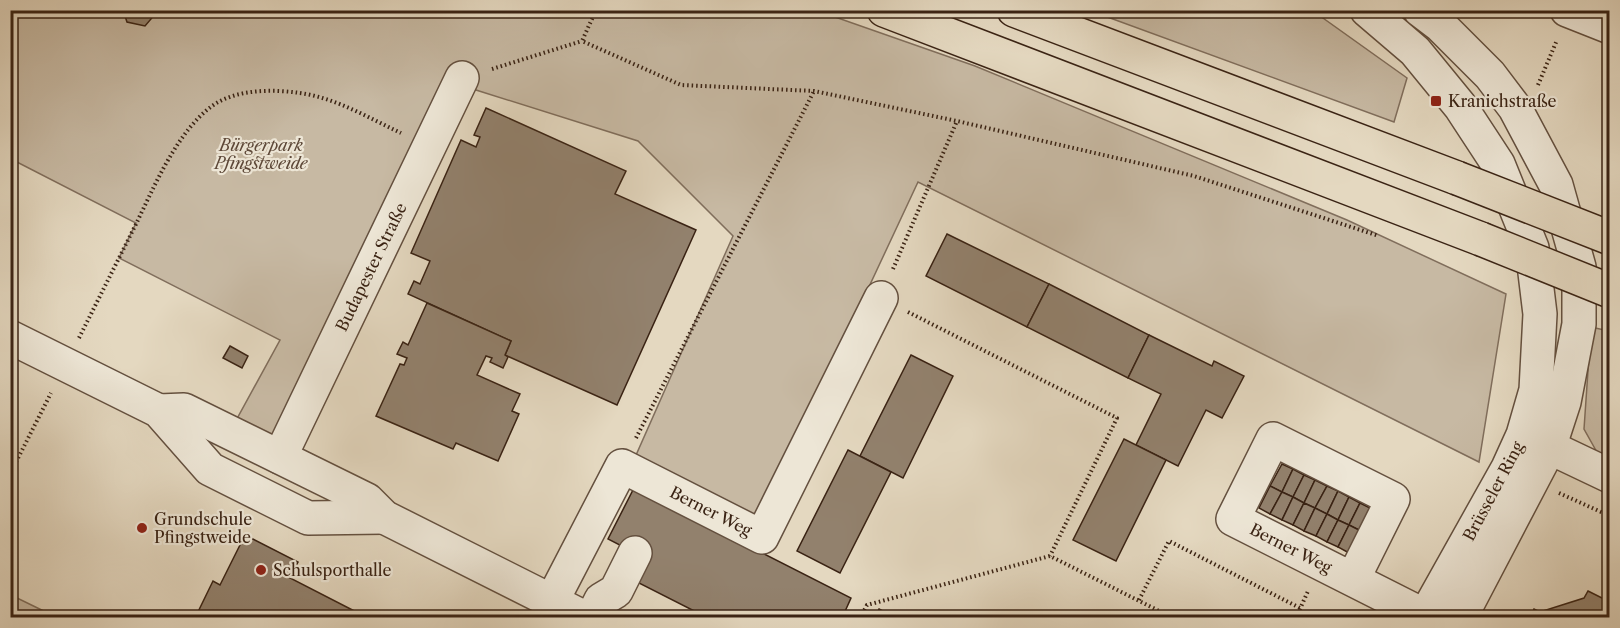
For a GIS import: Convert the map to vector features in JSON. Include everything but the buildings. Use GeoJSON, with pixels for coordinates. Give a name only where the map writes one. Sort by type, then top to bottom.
{"type":"FeatureCollection","features":[{"type":"Feature","properties":{"kind":"highway"},"geometry":{"type":"LineString","coordinates":[[884,10],[1481,239],[1610,291]]}},
{"type":"Feature","properties":{"kind":"highway"},"geometry":{"type":"LineString","coordinates":[[1014,10],[1610,238]]}},
{"type":"Feature","properties":{"kind":"street","name":"Brüsseler Ring"},"geometry":{"type":"LineString","coordinates":[[1367,10],[1415,51],[1461,105],[1498,164],[1532,248],[1540,314],[1533,481],[1460,618]]}},
{"type":"Feature","properties":{"kind":"street","name":"Brüsseler Ring"},"geometry":{"type":"LineString","coordinates":[[1420,10],[1441,26],[1490,75],[1515,108],[1556,185],[1578,267],[1577,333],[1564,402],[1536,441],[1508,468],[1426,617]]}},
{"type":"Feature","properties":{"kind":"street"},"geometry":{"type":"LineString","coordinates":[[1568,11],[1610,27]]}},
{"type":"Feature","properties":{"kind":"street","name":"Budapester Straße"},"geometry":{"type":"LineString","coordinates":[[280,457],[462,78]]}},
{"type":"Feature","properties":{"kind":"street","name":"Berner Weg"},"geometry":{"type":"LineString","coordinates":[[621,466],[762,537],[881,298]]}},
{"type":"Feature","properties":{"kind":"street"},"geometry":{"type":"LineString","coordinates":[[10,337],[159,411],[210,469],[308,518],[384,517]]}},
{"type":"Feature","properties":{"kind":"street"},"geometry":{"type":"LineString","coordinates":[[159,411],[184,410],[367,500],[384,517],[552,601],[593,612],[616,591],[626,548]]}},
{"type":"Feature","properties":{"kind":"street","name":"Berner Weg"},"geometry":{"type":"LineString","coordinates":[[1353,579],[1393,499],[1273,440],[1233,519],[1426,617]]}},
{"type":"Feature","properties":{"kind":"street"},"geometry":{"type":"LineString","coordinates":[[1536,441],[1610,476]]}},
{"type":"Feature","properties":{"kind":"street"},"geometry":{"type":"LineString","coordinates":[[552,601],[621,466]]}},
{"type":"Feature","properties":{"kind":"path"},"geometry":{"type":"LineString","coordinates":[[582,41],[596,10]]}},
{"type":"Feature","properties":{"kind":"path"},"geometry":{"type":"LineString","coordinates":[[1515,108],[1535,92],[1568,11]]}},
{"type":"Feature","properties":{"kind":"path"},"geometry":{"type":"LineString","coordinates":[[462,78],[582,41],[681,85],[814,91],[957,121],[1194,176],[1385,238]]}},
{"type":"Feature","properties":{"kind":"path"},"geometry":{"type":"LineString","coordinates":[[621,466],[814,91]]}},
{"type":"Feature","properties":{"kind":"path"},"geometry":{"type":"LineString","coordinates":[[10,474],[161,174],[192,124],[213,105],[236,95],[256,92],[302,93],[340,104],[429,147]]}},
{"type":"Feature","properties":{"kind":"path"},"geometry":{"type":"LineString","coordinates":[[957,121],[881,298],[1117,418],[1050,556]]}},
{"type":"Feature","properties":{"kind":"path"},"geometry":{"type":"LineString","coordinates":[[1533,481],[1610,516]]}},
{"type":"Feature","properties":{"kind":"path"},"geometry":{"type":"LineString","coordinates":[[1139,600],[1169,541],[1300,608]]}},
{"type":"Feature","properties":{"kind":"path"},"geometry":{"type":"LineString","coordinates":[[860,618],[867,605],[1050,556],[1173,618]]}},
{"type":"Feature","properties":{"kind":"green space","name":"Bürgerpark Pfingstweide"},"geometry":{"type":"Polygon","coordinates":[[[10,11],[818,11],[975,66],[1347,220],[1506,294],[1479,462],[918,182],[758,524],[633,462],[733,236],[638,141],[476,90],[462,79],[270,445],[233,426],[280,340],[119,258],[136,223],[11,159],[10,11]]]}},
{"type":"Feature","properties":{"kind":"green space"},"geometry":{"type":"Polygon","coordinates":[[[1091,11],[1313,11],[1407,78],[1394,122],[1091,11]]]}},
{"type":"Feature","properties":{"kind":"green space"},"geometry":{"type":"Polygon","coordinates":[[[1591,327],[1609,331],[1609,466],[1603,463],[1584,429],[1591,327]]]}},
{"type":"Feature","properties":{"kind":"green space"},"geometry":{"type":"Polygon","coordinates":[[[11,595],[56,617],[11,617],[11,595]]]}},
{"type":"Feature","properties":{"kind":"place","name":"Kranichstraße"},"geometry":{"type":"Point","coordinates":[1436,101]}},
{"type":"Feature","properties":{"kind":"place","name":"Grundschule Pfingstweide"},"geometry":{"type":"Point","coordinates":[142,528]}},
{"type":"Feature","properties":{"kind":"place","name":"Schulsporthalle"},"geometry":{"type":"Point","coordinates":[261,570]}}]}
